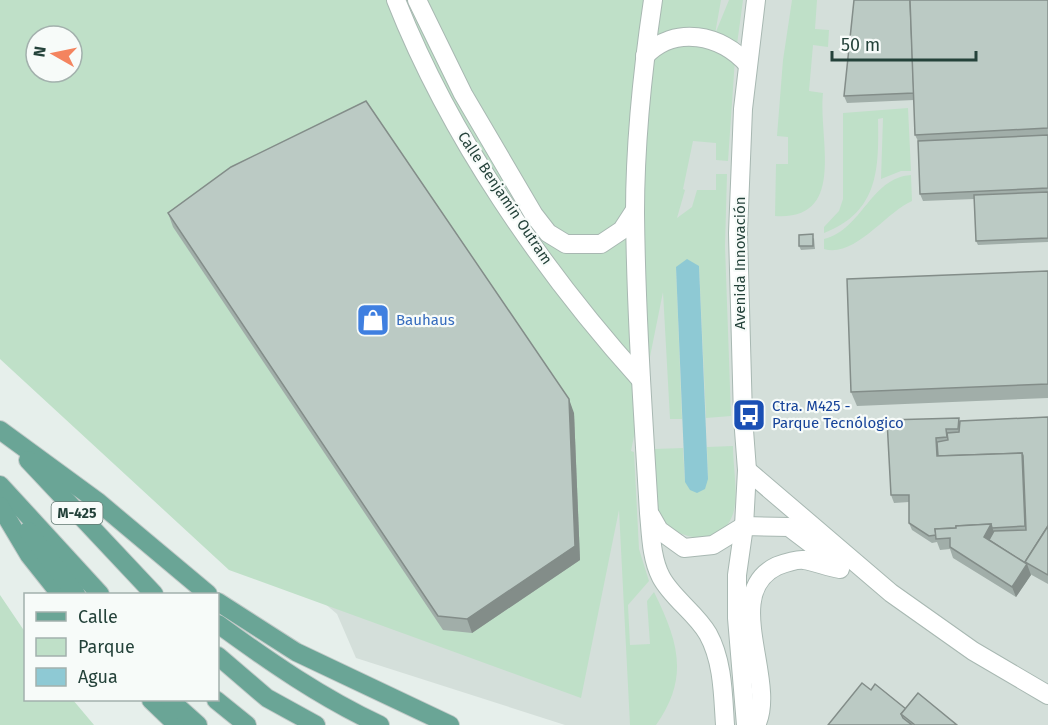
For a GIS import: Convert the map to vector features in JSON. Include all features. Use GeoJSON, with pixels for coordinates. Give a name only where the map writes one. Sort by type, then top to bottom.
{"type":"FeatureCollection","features":[{"type":"Feature","properties":{"kind":"main road"},"geometry":{"type":"LineString","coordinates":[[0,430],[124,524],[207,593]]}},
{"type":"Feature","properties":{"kind":"main road","name":"M-425"},"geometry":{"type":"LineString","coordinates":[[0,430],[153,593]]}},
{"type":"Feature","properties":{"kind":"main road"},"geometry":{"type":"LineString","coordinates":[[0,485],[99,593]]}},
{"type":"Feature","properties":{"kind":"main road"},"geometry":{"type":"LineString","coordinates":[[0,494],[75,593]]}},
{"type":"Feature","properties":{"kind":"main road"},"geometry":{"type":"LineString","coordinates":[[0,506],[29,555],[60,593]]}},
{"type":"Feature","properties":{"kind":"main road"},"geometry":{"type":"LineString","coordinates":[[124,524],[187,593]]}},
{"type":"Feature","properties":{"kind":"main road"},"geometry":{"type":"LineString","coordinates":[[219,603],[296,652],[450,725]]}},
{"type":"Feature","properties":{"kind":"main road"},"geometry":{"type":"LineString","coordinates":[[219,625],[332,701],[380,725]]}},
{"type":"Feature","properties":{"kind":"main road"},"geometry":{"type":"LineString","coordinates":[[219,657],[267,698],[316,725]]}},
{"type":"Feature","properties":{"kind":"main road"},"geometry":{"type":"LineString","coordinates":[[153,701],[177,725]]}},
{"type":"Feature","properties":{"kind":"main road"},"geometry":{"type":"LineString","coordinates":[[172,701],[198,725]]}},
{"type":"Feature","properties":{"kind":"main road"},"geometry":{"type":"LineString","coordinates":[[218,701],[247,725]]}},
{"type":"Feature","properties":{"kind":"street","name":"Calle Benjamín Outram"},"geometry":{"type":"LineString","coordinates":[[396,0],[444,108],[520,226],[607,341],[641,380]]}},
{"type":"Feature","properties":{"kind":"street","name":"Calle Benjamín Outram"},"geometry":{"type":"LineString","coordinates":[[417,0],[463,94],[534,215],[548,233],[566,244],[601,244],[622,230],[635,210]]}},
{"type":"Feature","properties":{"kind":"street"},"geometry":{"type":"LineString","coordinates":[[653,0],[645,56],[635,210],[641,380],[652,546],[661,577],[700,622],[715,650],[723,685],[725,725]]}},
{"type":"Feature","properties":{"kind":"street","name":"Avenida Innovación"},"geometry":{"type":"LineString","coordinates":[[746,725],[737,597],[747,470],[742,417],[738,233],[748,64],[756,0]]}},
{"type":"Feature","properties":{"kind":"street"},"geometry":{"type":"LineString","coordinates":[[645,56],[664,40],[680,37],[696,38],[736,50],[748,64]]}},
{"type":"Feature","properties":{"kind":"street"},"geometry":{"type":"LineString","coordinates":[[747,470],[891,593],[973,651],[1048,695]]}},
{"type":"Feature","properties":{"kind":"street"},"geometry":{"type":"LineString","coordinates":[[649,513],[658,531],[684,548],[713,545],[744,526],[789,527],[845,571]]}},
{"type":"Feature","properties":{"kind":"street"},"geometry":{"type":"LineString","coordinates":[[756,725],[761,707],[751,607],[755,587],[768,570],[783,563],[802,560],[845,571],[891,593]]}},
{"type":"Feature","properties":{"kind":"shaded area"},"geometry":{"type":"Polygon","coordinates":[[[91,0],[1048,0],[1048,725],[565,725],[356,658],[337,614],[134,441],[91,0]]]}},
{"type":"Feature","properties":{"kind":"green space"},"geometry":{"type":"Polygon","coordinates":[[[0,0],[721,0],[715,34],[729,0],[743,0],[735,59],[728,161],[716,160],[716,143],[693,141],[683,189],[685,190],[677,218],[692,207],[697,190],[716,190],[716,174],[727,174],[725,246],[731,416],[706,418],[699,266],[676,267],[682,419],[670,419],[663,292],[631,451],[634,452],[639,549],[649,581],[628,605],[630,645],[650,644],[647,601],[654,592],[669,627],[677,659],[677,675],[673,691],[667,708],[656,725],[630,725],[619,510],[581,698],[229,570],[0,359],[0,0]]]}},
{"type":"Feature","properties":{"kind":"green space"},"geometry":{"type":"Polygon","coordinates":[[[792,0],[817,0],[815,29],[829,30],[828,47],[813,45],[809,91],[823,93],[824,173],[821,191],[813,205],[798,214],[775,216],[776,164],[788,164],[788,137],[777,136],[783,60],[792,0]]]}},
{"type":"Feature","properties":{"kind":"green space"},"geometry":{"type":"Polygon","coordinates":[[[908,108],[911,171],[901,171],[881,179],[883,118],[878,119],[876,171],[866,201],[842,224],[824,233],[824,227],[839,211],[843,199],[843,113],[908,108]]]}},
{"type":"Feature","properties":{"kind":"green space"},"geometry":{"type":"Polygon","coordinates":[[[911,175],[912,201],[859,241],[836,250],[824,249],[824,239],[837,234],[848,225],[886,185],[897,178],[911,175]]]}},
{"type":"Feature","properties":{"kind":"green space"},"geometry":{"type":"Polygon","coordinates":[[[733,446],[736,495],[734,510],[729,522],[721,531],[710,536],[687,536],[676,531],[667,523],[658,507],[654,449],[683,448],[685,482],[708,479],[707,447],[733,446]]]}},
{"type":"Feature","properties":{"kind":"green space"},"geometry":{"type":"Polygon","coordinates":[[[0,595],[24,631],[24,701],[74,701],[94,725],[0,725],[0,595]]]}},
{"type":"Feature","properties":{"kind":"water"},"geometry":{"type":"Polygon","coordinates":[[[687,259],[699,266],[708,479],[705,489],[697,493],[690,490],[685,482],[676,267],[687,259]]]}},
{"type":"Feature","properties":{"kind":"building"},"geometry":{"type":"Polygon","coordinates":[[[854,0],[910,0],[914,93],[844,96],[854,0]]]}},
{"type":"Feature","properties":{"kind":"building"},"geometry":{"type":"Polygon","coordinates":[[[910,0],[1048,0],[1048,128],[915,135],[910,0]]]}},
{"type":"Feature","properties":{"kind":"building","name":"Bauhaus"},"geometry":{"type":"Polygon","coordinates":[[[366,101],[569,399],[575,546],[467,619],[438,616],[168,213],[231,167],[366,101]]]}},
{"type":"Feature","properties":{"kind":"building"},"geometry":{"type":"Polygon","coordinates":[[[1048,135],[1048,188],[920,194],[918,141],[1048,135]]]}},
{"type":"Feature","properties":{"kind":"building"},"geometry":{"type":"Polygon","coordinates":[[[1048,192],[1048,238],[976,241],[974,195],[1048,192]]]}},
{"type":"Feature","properties":{"kind":"building"},"geometry":{"type":"Polygon","coordinates":[[[813,234],[813,246],[799,246],[799,235],[813,234]]]}},
{"type":"Feature","properties":{"kind":"building"},"geometry":{"type":"Polygon","coordinates":[[[1048,271],[1048,384],[851,392],[847,279],[1048,271]]]}},
{"type":"Feature","properties":{"kind":"building"},"geometry":{"type":"Polygon","coordinates":[[[1048,417],[1048,526],[1025,563],[989,540],[994,531],[1026,530],[1022,453],[938,456],[937,442],[948,440],[947,433],[959,432],[960,421],[1048,417]]]}},
{"type":"Feature","properties":{"kind":"building"},"geometry":{"type":"Polygon","coordinates":[[[959,418],[958,429],[946,429],[947,437],[936,438],[937,456],[1022,453],[1025,526],[992,528],[991,524],[956,526],[956,528],[935,529],[936,535],[929,536],[909,523],[909,495],[891,495],[887,420],[959,418]]]}},
{"type":"Feature","properties":{"kind":"building"},"geometry":{"type":"Polygon","coordinates":[[[991,524],[984,537],[1027,564],[1012,587],[950,547],[950,538],[936,539],[935,529],[991,524]]]}},
{"type":"Feature","properties":{"kind":"building"},"geometry":{"type":"Polygon","coordinates":[[[1048,526],[1048,575],[1025,562],[1048,526]]]}},
{"type":"Feature","properties":{"kind":"building"},"geometry":{"type":"Polygon","coordinates":[[[862,683],[871,690],[875,684],[906,709],[901,714],[912,725],[828,725],[862,683]]]}},
{"type":"Feature","properties":{"kind":"building"},"geometry":{"type":"Polygon","coordinates":[[[918,693],[957,725],[915,725],[901,714],[918,693]]]}},
{"type":"Feature","properties":{"kind":"place","name":"Bauhaus"},"geometry":{"type":"Point","coordinates":[373,320]}},
{"type":"Feature","properties":{"kind":"place","name":"Ctra. M425 - Parque Tecnólogico"},"geometry":{"type":"Point","coordinates":[749,415]}}]}
